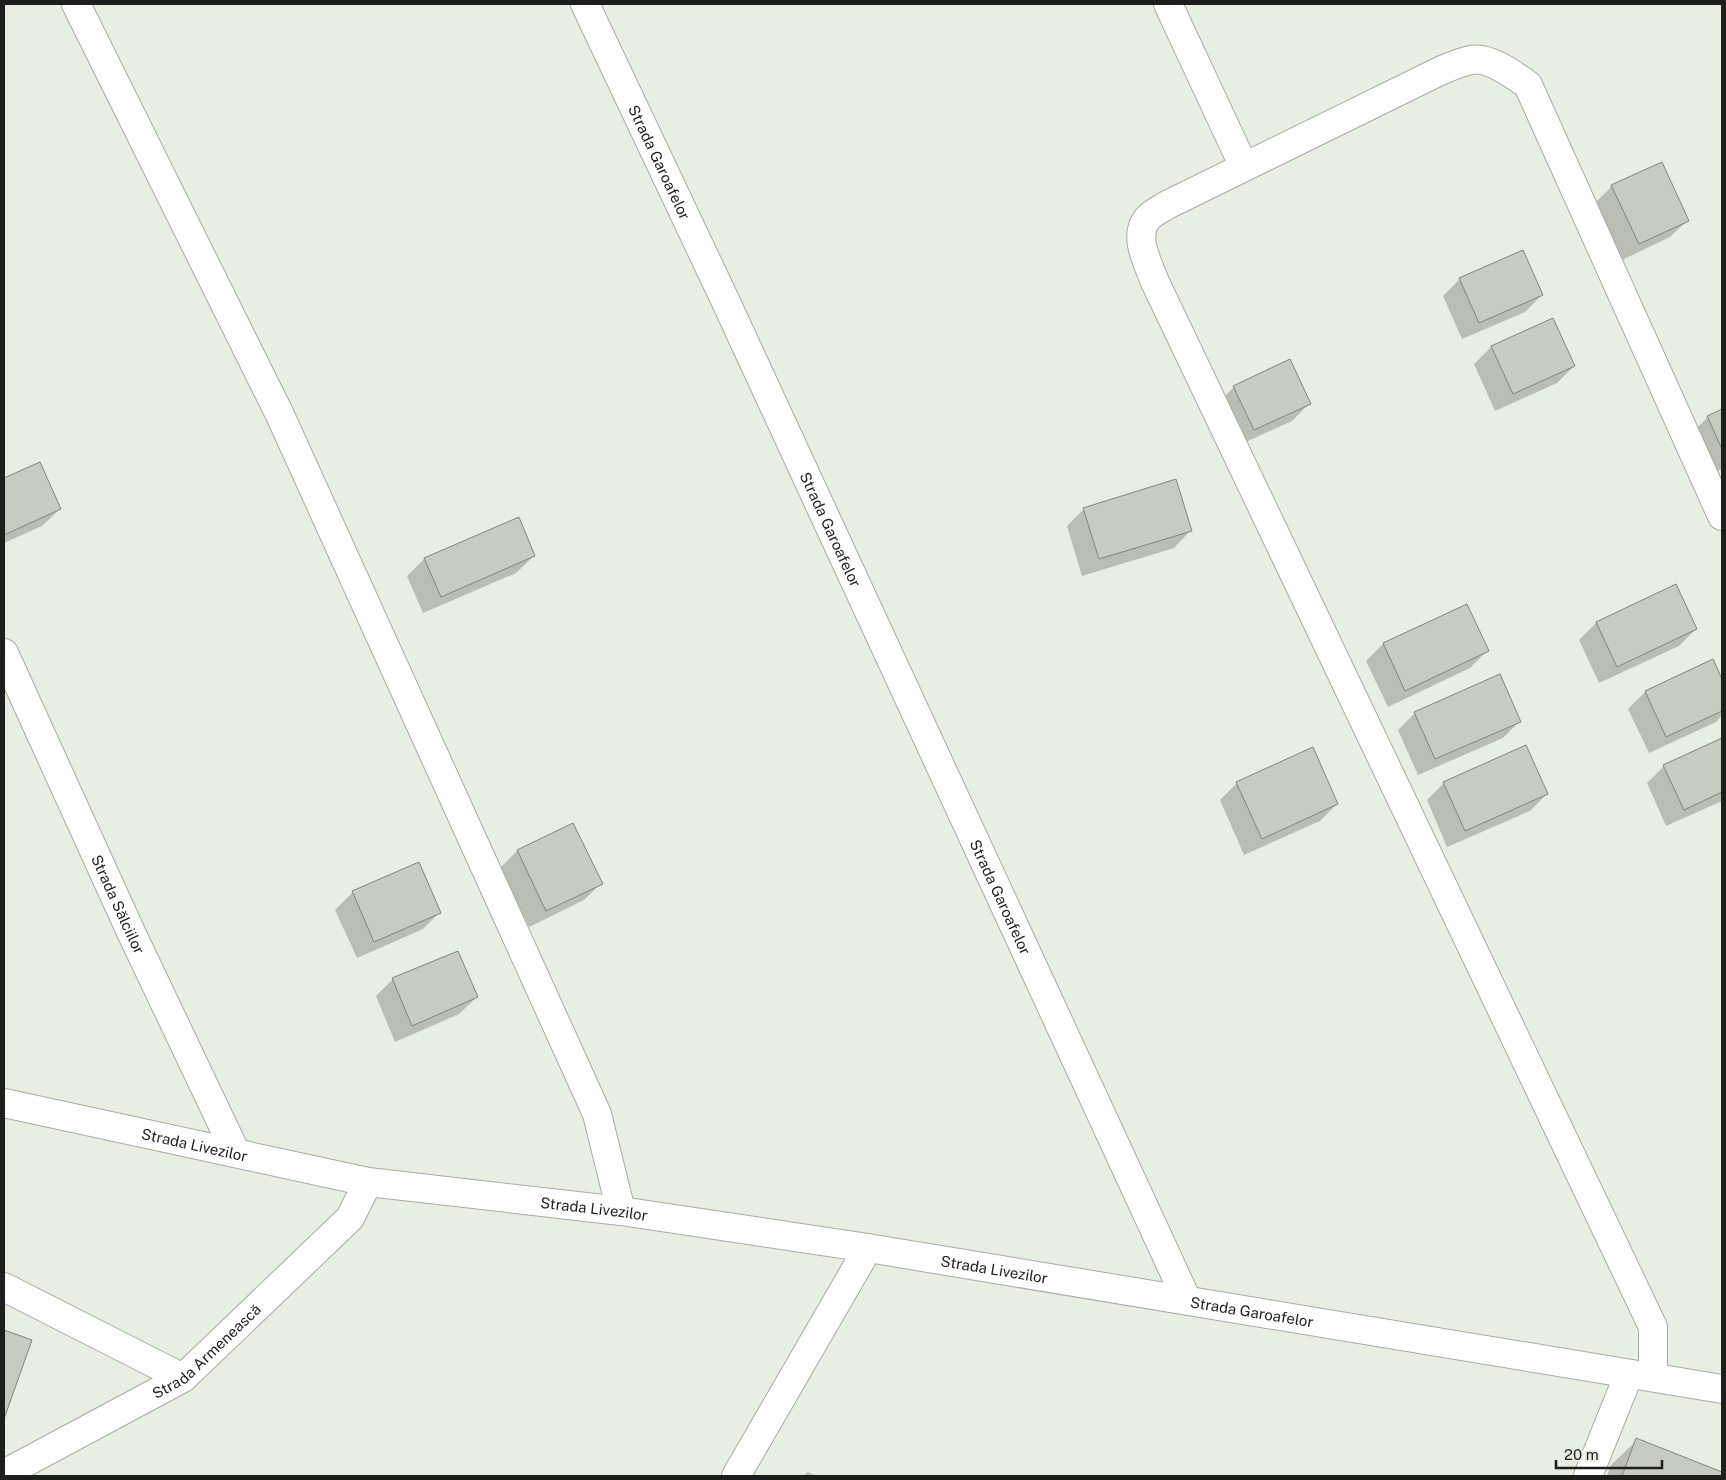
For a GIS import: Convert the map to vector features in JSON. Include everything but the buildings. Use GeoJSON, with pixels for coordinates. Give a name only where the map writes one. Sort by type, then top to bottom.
{"type":"FeatureCollection","features":[{"type":"Feature","properties":{"kind":"street"},"geometry":{"type":"LineString","coordinates":[[76,4],[280,415],[597,1114],[621,1211]]}},
{"type":"Feature","properties":{"kind":"street","name":"Strada Garoafelor"},"geometry":{"type":"LineString","coordinates":[[585,4],[729,309],[1187,1300],[1722,1389]]}},
{"type":"Feature","properties":{"kind":"street"},"geometry":{"type":"LineString","coordinates":[[1168,4],[1244,167]]}},
{"type":"Feature","properties":{"kind":"street"},"geometry":{"type":"LineString","coordinates":[[1588,1476],[1641,1376],[1653,1327],[1155,282],[1144,251],[1140,232],[1148,218],[1166,205],[1440,71],[1473,59],[1491,63],[1511,72],[1528,85],[1722,516]]}},
{"type":"Feature","properties":{"kind":"street","name":"Strada Sălciilor"},"geometry":{"type":"LineString","coordinates":[[4,653],[134,939],[236,1153]]}},
{"type":"Feature","properties":{"kind":"street","name":"Strada Livezilor"},"geometry":{"type":"LineString","coordinates":[[4,1103],[368,1182],[621,1211],[868,1248],[1187,1300]]}},
{"type":"Feature","properties":{"kind":"street","name":"Strada Armenească"},"geometry":{"type":"LineString","coordinates":[[4,1474],[183,1378],[350,1218],[368,1182]]}},
{"type":"Feature","properties":{"kind":"street"},"geometry":{"type":"LineString","coordinates":[[736,1476],[868,1248]]}},
{"type":"Feature","properties":{"kind":"street"},"geometry":{"type":"LineString","coordinates":[[4,1287],[183,1378]]}}]}
